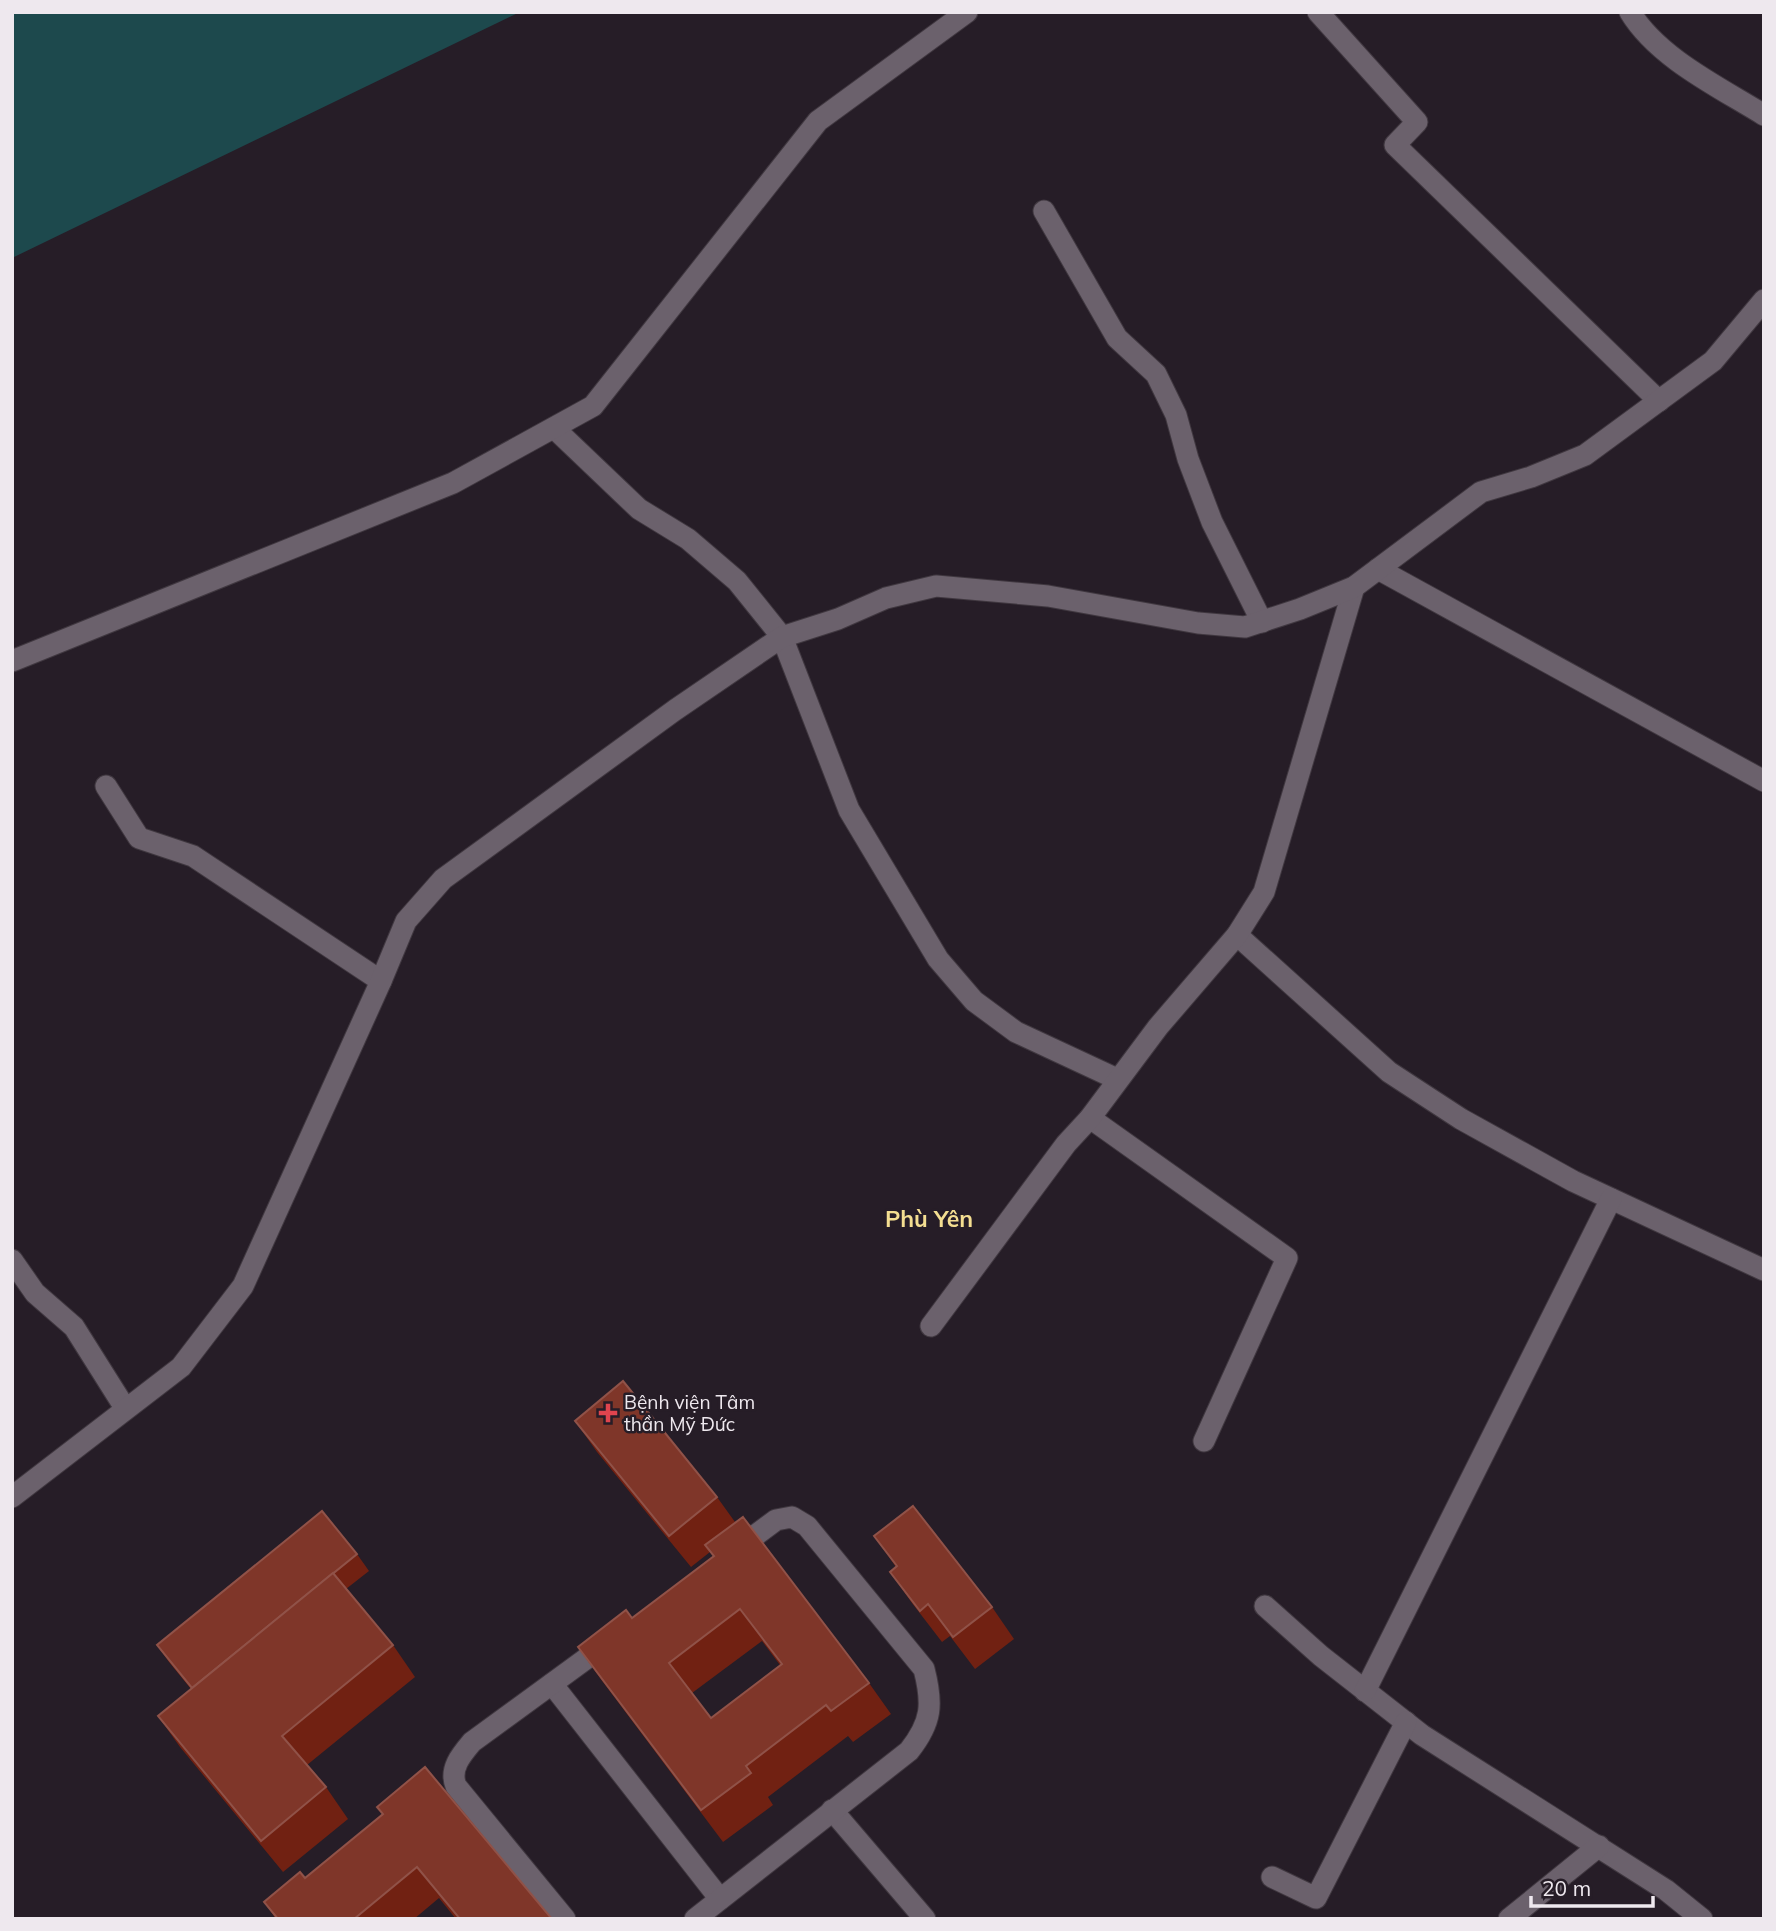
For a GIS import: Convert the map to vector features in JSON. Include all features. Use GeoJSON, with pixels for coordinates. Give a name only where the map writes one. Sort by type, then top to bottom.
{"type":"FeatureCollection","features":[{"type":"Feature","properties":{"kind":"street"},"geometry":{"type":"LineString","coordinates":[[12,661],[453,483],[593,407],[818,121],[967,12]]}},
{"type":"Feature","properties":{"kind":"street"},"geometry":{"type":"LineString","coordinates":[[1318,12],[1417,121],[1395,145],[1659,401]]}},
{"type":"Feature","properties":{"kind":"street"},"geometry":{"type":"LineString","coordinates":[[1630,12],[1644,33],[1664,52],[1764,116]]}},
{"type":"Feature","properties":{"kind":"street"},"geometry":{"type":"LineString","coordinates":[[1044,211],[1117,338],[1156,374],[1176,415],[1188,459],[1212,522],[1262,622]]}},
{"type":"Feature","properties":{"kind":"street"},"geometry":{"type":"LineString","coordinates":[[12,1497],[124,1408],[181,1367],[243,1286],[381,981],[405,921],[443,878],[675,710],[782,637],[838,619],[886,598],[936,586],[1048,596],[1198,622],[1245,627],[1262,622],[1354,587],[1481,492],[1531,477],[1585,455],[1713,361],[1764,300]]}},
{"type":"Feature","properties":{"kind":"street"},"geometry":{"type":"LineString","coordinates":[[554,428],[639,509],[688,539],[737,581],[782,637],[849,810],[938,959],[974,1002],[1016,1032],[1117,1079]]}},
{"type":"Feature","properties":{"kind":"street"},"geometry":{"type":"LineString","coordinates":[[1378,569],[1764,781]]}},
{"type":"Feature","properties":{"kind":"street"},"geometry":{"type":"LineString","coordinates":[[931,1326],[1066,1144],[1090,1118],[1158,1027],[1237,934],[1264,892],[1354,587]]}},
{"type":"Feature","properties":{"kind":"street"},"geometry":{"type":"LineString","coordinates":[[106,786],[139,838],[193,856],[381,981]]}},
{"type":"Feature","properties":{"kind":"street"},"geometry":{"type":"LineString","coordinates":[[1237,934],[1389,1072],[1461,1119],[1573,1181],[1764,1270]]}},
{"type":"Feature","properties":{"kind":"street"},"geometry":{"type":"LineString","coordinates":[[1090,1118],[1287,1258],[1204,1441]]}},
{"type":"Feature","properties":{"kind":"street"},"geometry":{"type":"LineString","coordinates":[[1365,1691],[1611,1199]]}},
{"type":"Feature","properties":{"kind":"street"},"geometry":{"type":"LineString","coordinates":[[12,1260],[35,1293],[74,1327],[124,1408]]}},
{"type":"Feature","properties":{"kind":"street"},"geometry":{"type":"LineString","coordinates":[[695,1919],[909,1751],[923,1733],[930,1709],[924,1669],[807,1526],[792,1517],[776,1520],[720,1561]]}},
{"type":"Feature","properties":{"kind":"street"},"geometry":{"type":"LineString","coordinates":[[1265,1606],[1321,1656],[1422,1735],[1666,1889],[1702,1919]]}},
{"type":"Feature","properties":{"kind":"street"},"geometry":{"type":"LineString","coordinates":[[565,1919],[453,1779],[458,1759],[472,1742],[630,1626]]}},
{"type":"Feature","properties":{"kind":"street"},"geometry":{"type":"LineString","coordinates":[[552,1684],[720,1899]]}},
{"type":"Feature","properties":{"kind":"street"},"geometry":{"type":"LineString","coordinates":[[1272,1877],[1317,1898],[1406,1722]]}},
{"type":"Feature","properties":{"kind":"street"},"geometry":{"type":"LineString","coordinates":[[832,1810],[925,1919]]}},
{"type":"Feature","properties":{"kind":"street"},"geometry":{"type":"LineString","coordinates":[[1509,1919],[1599,1846]]}},
{"type":"Feature","properties":{"kind":"water"},"geometry":{"type":"Polygon","coordinates":[[[12,12],[520,12],[12,258],[12,12]]]}},
{"type":"Feature","properties":{"kind":"building"},"geometry":{"type":"Polygon","coordinates":[[[623,1381],[717,1497],[669,1536],[575,1421],[623,1381]]]}},
{"type":"Feature","properties":{"kind":"building"},"geometry":{"type":"Polygon","coordinates":[[[913,1506],[992,1607],[953,1637],[928,1604],[920,1611],[890,1572],[897,1566],[874,1536],[913,1506]]]}},
{"type":"Feature","properties":{"kind":"building"},"geometry":{"type":"Polygon","coordinates":[[[322,1511],[357,1554],[192,1688],[157,1645],[322,1511]]]}},
{"type":"Feature","properties":{"kind":"building"},"geometry":{"type":"Polygon","coordinates":[[[743,1517],[869,1683],[831,1711],[826,1705],[746,1766],[751,1773],[701,1810],[578,1647],[626,1610],[632,1618],[714,1556],[705,1545],[743,1517]],[[740,1609],[669,1663],[711,1718],[782,1664],[740,1609]]]}},
{"type":"Feature","properties":{"kind":"building"},"geometry":{"type":"Polygon","coordinates":[[[333,1573],[393,1645],[282,1736],[326,1787],[261,1841],[158,1716],[333,1573]]]}},
{"type":"Feature","properties":{"kind":"building"},"geometry":{"type":"Polygon","coordinates":[[[425,1767],[552,1919],[460,1919],[417,1867],[354,1919],[278,1919],[264,1902],[300,1872],[305,1878],[383,1814],[377,1807],[425,1767]]]}},
{"type":"Feature","properties":{"kind":"place","name":"Bệnh viện Tâm thần Mỹ Đức"},"geometry":{"type":"Point","coordinates":[608,1413]}},
{"type":"Feature","properties":{"kind":"district","name":"Phù Yên"},"geometry":{"type":"Point","coordinates":[929,1219]}}]}
